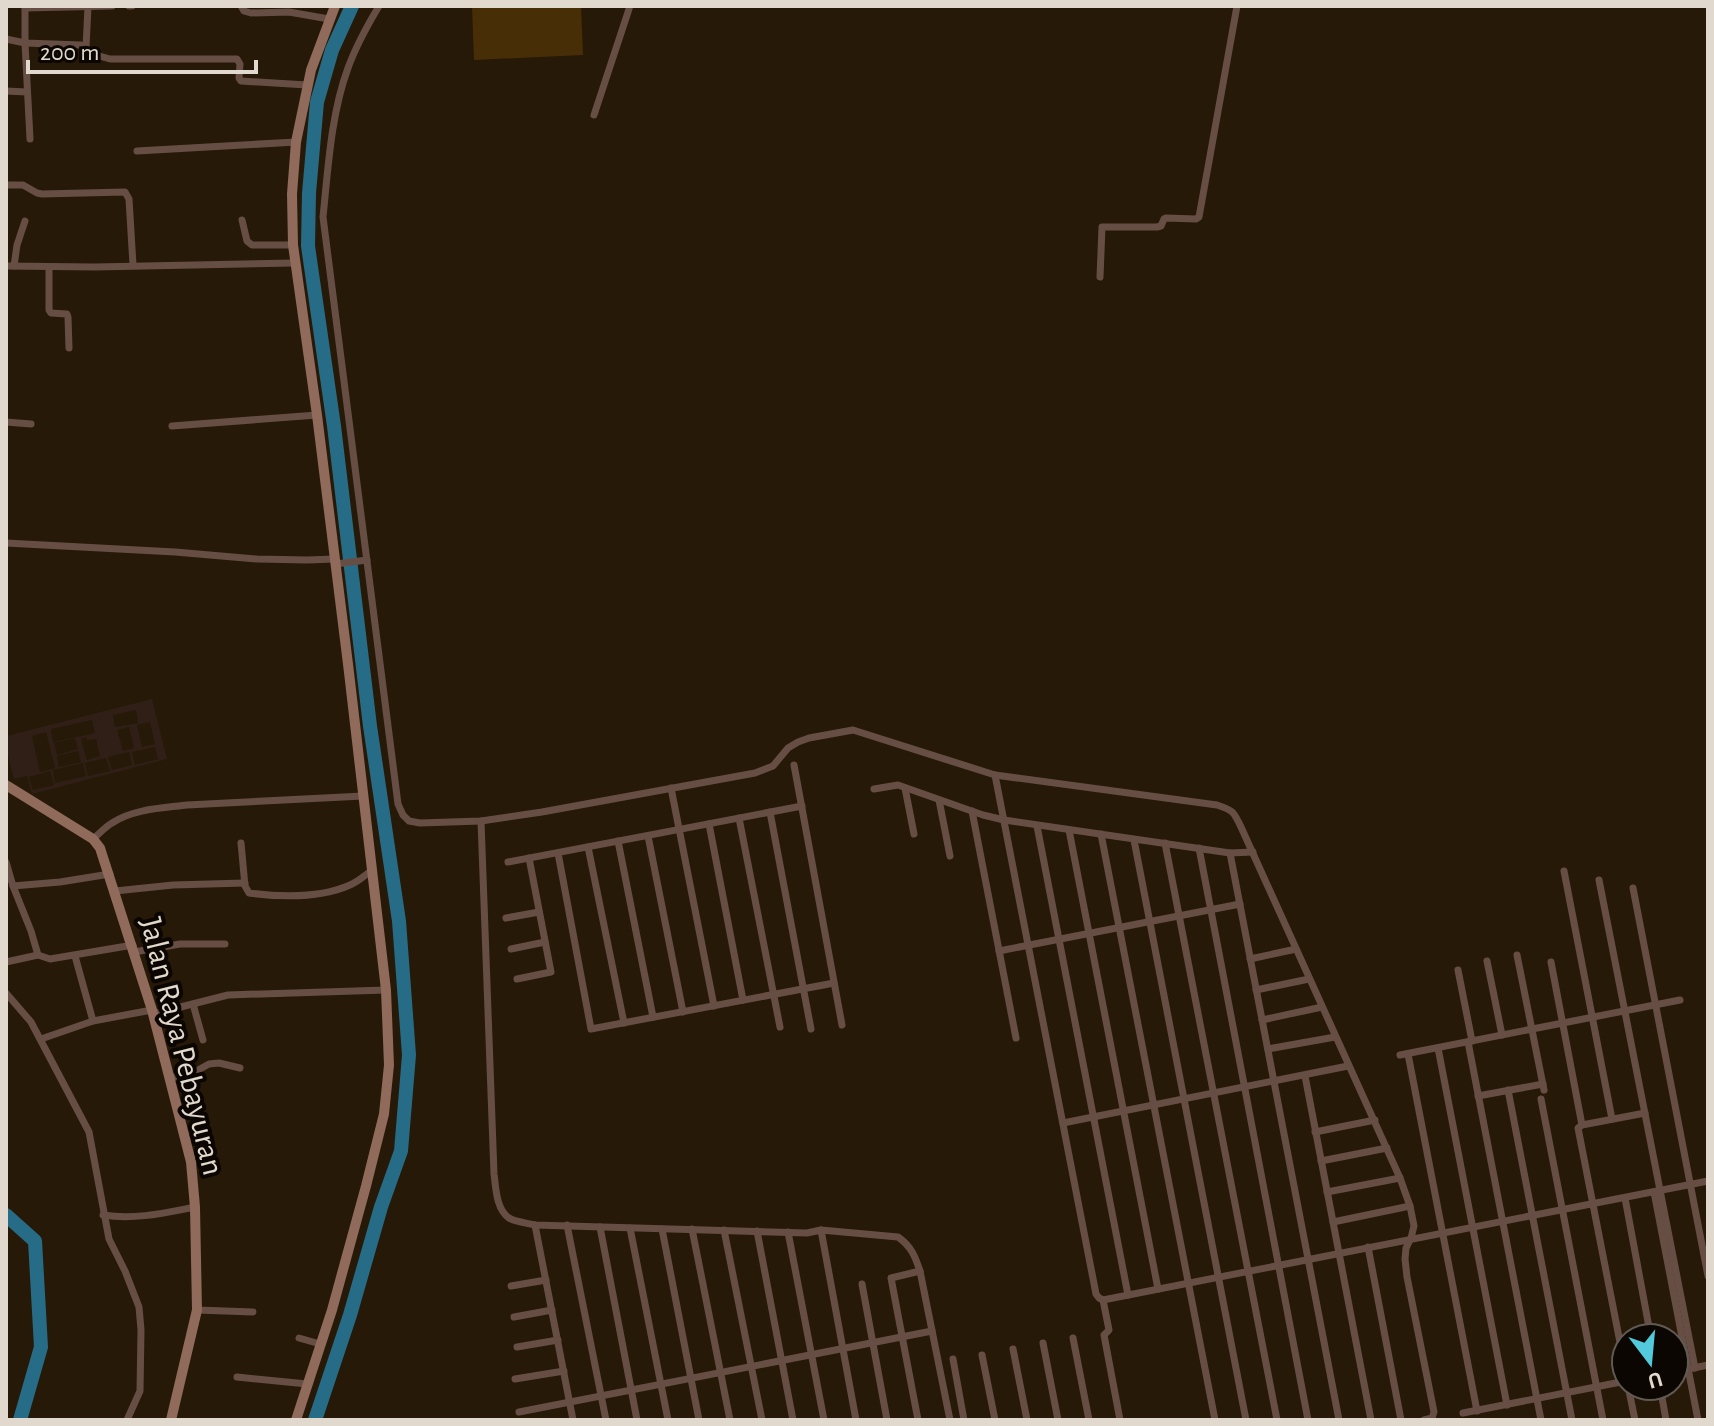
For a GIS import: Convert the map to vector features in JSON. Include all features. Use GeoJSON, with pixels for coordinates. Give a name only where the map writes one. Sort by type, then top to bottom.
{"type":"FeatureCollection","features":[{"type":"Feature","properties":{"kind":"street"},"geometry":{"type":"LineString","coordinates":[[30,139],[25,7],[112,6]]}},
{"type":"Feature","properties":{"kind":"street"},"geometry":{"type":"LineString","coordinates":[[241,6],[247,13],[289,12],[329,19]]}},
{"type":"Feature","properties":{"kind":"street"},"geometry":{"type":"LineString","coordinates":[[296,1420],[354,1233],[384,1114],[389,1065],[386,990],[337,562],[293,245],[292,194],[296,142],[307,85],[335,6]]}},
{"type":"Feature","properties":{"kind":"street"},"geometry":{"type":"LineString","coordinates":[[379,6],[359,41],[347,71],[330,141],[323,217],[362,560],[398,804],[403,815],[409,821],[420,823],[481,821],[671,788],[767,769],[798,742],[853,730],[995,775],[1229,809],[1235,813],[1253,852],[1375,1120],[1410,1206],[1414,1226],[1405,1259],[1434,1412],[1429,1419]]}},
{"type":"Feature","properties":{"kind":"street"},"geometry":{"type":"LineString","coordinates":[[594,115],[630,6]]}},
{"type":"Feature","properties":{"kind":"street"},"geometry":{"type":"LineString","coordinates":[[1100,277],[1102,227],[1157,227],[1166,218],[1199,217],[1237,6]]}},
{"type":"Feature","properties":{"kind":"street"},"geometry":{"type":"LineString","coordinates":[[86,47],[88,7]]}},
{"type":"Feature","properties":{"kind":"street"},"geometry":{"type":"LineString","coordinates":[[6,39],[25,43],[81,45],[96,55],[110,59],[237,59],[240,62],[241,81],[307,85]]}},
{"type":"Feature","properties":{"kind":"street"},"geometry":{"type":"LineString","coordinates":[[6,91],[27,92]]}},
{"type":"Feature","properties":{"kind":"street"},"geometry":{"type":"LineString","coordinates":[[137,151],[296,142]]}},
{"type":"Feature","properties":{"kind":"street"},"geometry":{"type":"LineString","coordinates":[[6,185],[23,185],[42,194],[125,192],[129,199],[133,265]]}},
{"type":"Feature","properties":{"kind":"street"},"geometry":{"type":"LineString","coordinates":[[242,220],[247,241],[252,245],[293,245]]}},
{"type":"Feature","properties":{"kind":"street"},"geometry":{"type":"LineString","coordinates":[[25,221],[10,266],[294,263]]}},
{"type":"Feature","properties":{"kind":"street"},"geometry":{"type":"LineString","coordinates":[[49,267],[49,310],[51,313],[67,314],[69,348]]}},
{"type":"Feature","properties":{"kind":"street"},"geometry":{"type":"LineString","coordinates":[[172,426],[317,415]]}},
{"type":"Feature","properties":{"kind":"street"},"geometry":{"type":"LineString","coordinates":[[6,422],[31,424]]}},
{"type":"Feature","properties":{"kind":"street"},"geometry":{"type":"LineString","coordinates":[[6,543],[257,559],[362,560]]}},
{"type":"Feature","properties":{"kind":"street"},"geometry":{"type":"LineString","coordinates":[[794,765],[842,1025]]}},
{"type":"Feature","properties":{"kind":"street"},"geometry":{"type":"LineString","coordinates":[[995,775],[1099,1298],[1103,1300],[1708,1181]]}},
{"type":"Feature","properties":{"kind":"street"},"geometry":{"type":"LineString","coordinates":[[6,785],[93,839],[121,819],[166,807],[363,796]]}},
{"type":"Feature","properties":{"kind":"street"},"geometry":{"type":"LineString","coordinates":[[874,789],[898,785],[972,811],[1037,826],[1230,853],[1253,852]]}},
{"type":"Feature","properties":{"kind":"street"},"geometry":{"type":"LineString","coordinates":[[671,788],[714,1006]]}},
{"type":"Feature","properties":{"kind":"street"},"geometry":{"type":"LineString","coordinates":[[905,788],[914,834]]}},
{"type":"Feature","properties":{"kind":"street"},"geometry":{"type":"LineString","coordinates":[[939,800],[950,856]]}},
{"type":"Feature","properties":{"kind":"street"},"geometry":{"type":"LineString","coordinates":[[508,862],[802,806]]}},
{"type":"Feature","properties":{"kind":"street"},"geometry":{"type":"LineString","coordinates":[[972,811],[1016,1038]]}},
{"type":"Feature","properties":{"kind":"street"},"geometry":{"type":"LineString","coordinates":[[770,812],[811,1029]]}},
{"type":"Feature","properties":{"kind":"street"},"geometry":{"type":"LineString","coordinates":[[739,818],[780,1027]]}},
{"type":"Feature","properties":{"kind":"street"},"geometry":{"type":"LineString","coordinates":[[481,821],[494,1174],[498,1200],[508,1217],[535,1225],[807,1233],[821,1230],[898,1237],[911,1249],[920,1271],[950,1420]]}},
{"type":"Feature","properties":{"kind":"street"},"geometry":{"type":"LineString","coordinates":[[709,824],[743,1000]]}},
{"type":"Feature","properties":{"kind":"street"},"geometry":{"type":"LineString","coordinates":[[1037,826],[1128,1295]]}},
{"type":"Feature","properties":{"kind":"street"},"geometry":{"type":"LineString","coordinates":[[1069,830],[1158,1289]]}},
{"type":"Feature","properties":{"kind":"street"},"geometry":{"type":"LineString","coordinates":[[1101,834],[1215,1420]]}},
{"type":"Feature","properties":{"kind":"street"},"geometry":{"type":"LineString","coordinates":[[648,836],[683,1012]]}},
{"type":"Feature","properties":{"kind":"street","name":"Jalan Raya Pebayuran"},"geometry":{"type":"LineString","coordinates":[[93,839],[110,874],[134,948],[191,1162],[195,1207],[196,1324],[171,1420]]}},
{"type":"Feature","properties":{"kind":"street"},"geometry":{"type":"LineString","coordinates":[[1134,840],[1246,1420]]}},
{"type":"Feature","properties":{"kind":"street"},"geometry":{"type":"LineString","coordinates":[[618,841],[653,1017]]}},
{"type":"Feature","properties":{"kind":"street"},"geometry":{"type":"LineString","coordinates":[[241,843],[246,890],[249,893],[309,894],[333,891],[352,885],[371,871]]}},
{"type":"Feature","properties":{"kind":"street"},"geometry":{"type":"LineString","coordinates":[[1165,843],[1277,1420]]}},
{"type":"Feature","properties":{"kind":"street"},"geometry":{"type":"LineString","coordinates":[[588,847],[624,1023]]}},
{"type":"Feature","properties":{"kind":"street"},"geometry":{"type":"LineString","coordinates":[[1199,848],[1308,1420]]}},
{"type":"Feature","properties":{"kind":"street"},"geometry":{"type":"LineString","coordinates":[[558,853],[591,1029],[834,983]]}},
{"type":"Feature","properties":{"kind":"street"},"geometry":{"type":"LineString","coordinates":[[1230,853],[1339,1420]]}},
{"type":"Feature","properties":{"kind":"street"},"geometry":{"type":"LineString","coordinates":[[517,979],[551,972],[529,858]]}},
{"type":"Feature","properties":{"kind":"street"},"geometry":{"type":"LineString","coordinates":[[6,862],[38,955]]}},
{"type":"Feature","properties":{"kind":"street"},"geometry":{"type":"LineString","coordinates":[[1564,871],[1612,1119]]}},
{"type":"Feature","properties":{"kind":"street"},"geometry":{"type":"LineString","coordinates":[[13,886],[110,874]]}},
{"type":"Feature","properties":{"kind":"street"},"geometry":{"type":"LineString","coordinates":[[1599,880],[1645,1113],[1698,1420]]}},
{"type":"Feature","properties":{"kind":"street"},"geometry":{"type":"LineString","coordinates":[[115,891],[173,885],[245,883]]}},
{"type":"Feature","properties":{"kind":"street"},"geometry":{"type":"LineString","coordinates":[[1633,888],[1708,1276]]}},
{"type":"Feature","properties":{"kind":"street"},"geometry":{"type":"LineString","coordinates":[[999,951],[1240,904]]}},
{"type":"Feature","properties":{"kind":"street"},"geometry":{"type":"LineString","coordinates":[[506,918],[539,912]]}},
{"type":"Feature","properties":{"kind":"street"},"geometry":{"type":"LineString","coordinates":[[511,949],[545,942]]}},
{"type":"Feature","properties":{"kind":"street"},"geometry":{"type":"LineString","coordinates":[[6,962],[38,955],[50,959],[175,944],[225,944]]}},
{"type":"Feature","properties":{"kind":"street"},"geometry":{"type":"LineString","coordinates":[[1250,959],[1296,949]]}},
{"type":"Feature","properties":{"kind":"street"},"geometry":{"type":"LineString","coordinates":[[1478,1096],[1544,1087],[1517,955]]}},
{"type":"Feature","properties":{"kind":"street"},"geometry":{"type":"LineString","coordinates":[[75,956],[93,1021]]}},
{"type":"Feature","properties":{"kind":"street"},"geometry":{"type":"LineString","coordinates":[[1487,961],[1502,1035]]}},
{"type":"Feature","properties":{"kind":"street"},"geometry":{"type":"LineString","coordinates":[[1551,962],[1582,1125]]}},
{"type":"Feature","properties":{"kind":"street"},"geometry":{"type":"LineString","coordinates":[[1458,970],[1478,1096],[1541,1420]]}},
{"type":"Feature","properties":{"kind":"street"},"geometry":{"type":"LineString","coordinates":[[1256,990],[1309,979]]}},
{"type":"Feature","properties":{"kind":"street"},"geometry":{"type":"LineString","coordinates":[[41,1039],[93,1021],[228,995],[386,990]]}},
{"type":"Feature","properties":{"kind":"street"},"geometry":{"type":"LineString","coordinates":[[6,993],[27,1016],[41,1039],[89,1132],[109,1239],[139,1307],[140,1391],[127,1420]]}},
{"type":"Feature","properties":{"kind":"street"},"geometry":{"type":"LineString","coordinates":[[1477,1411],[1404,1054],[1680,1000]]}},
{"type":"Feature","properties":{"kind":"street"},"geometry":{"type":"LineString","coordinates":[[193,1004],[203,1040]]}},
{"type":"Feature","properties":{"kind":"street"},"geometry":{"type":"LineString","coordinates":[[1262,1020],[1322,1007]]}},
{"type":"Feature","properties":{"kind":"street"},"geometry":{"type":"LineString","coordinates":[[1268,1049],[1335,1037]]}},
{"type":"Feature","properties":{"kind":"street"},"geometry":{"type":"LineString","coordinates":[[1438,1048],[1507,1405]]}},
{"type":"Feature","properties":{"kind":"street"},"geometry":{"type":"LineString","coordinates":[[170,1078],[191,1074],[209,1064],[240,1068]]}},
{"type":"Feature","properties":{"kind":"street"},"geometry":{"type":"LineString","coordinates":[[1063,1123],[1348,1066]]}},
{"type":"Feature","properties":{"kind":"street"},"geometry":{"type":"LineString","coordinates":[[1305,1076],[1371,1420]]}},
{"type":"Feature","properties":{"kind":"street"},"geometry":{"type":"LineString","coordinates":[[1508,1090],[1572,1420]]}},
{"type":"Feature","properties":{"kind":"street"},"geometry":{"type":"LineString","coordinates":[[1541,1099],[1603,1420]]}},
{"type":"Feature","properties":{"kind":"street"},"geometry":{"type":"LineString","coordinates":[[1616,1322],[1578,1128],[1645,1113]]}},
{"type":"Feature","properties":{"kind":"street"},"geometry":{"type":"LineString","coordinates":[[1315,1132],[1375,1120]]}},
{"type":"Feature","properties":{"kind":"street"},"geometry":{"type":"LineString","coordinates":[[1321,1161],[1387,1148]]}},
{"type":"Feature","properties":{"kind":"street"},"geometry":{"type":"LineString","coordinates":[[1327,1192],[1400,1178]]}},
{"type":"Feature","properties":{"kind":"street"},"geometry":{"type":"LineString","coordinates":[[1625,1198],[1648,1322]]}},
{"type":"Feature","properties":{"kind":"street"},"geometry":{"type":"LineString","coordinates":[[1333,1222],[1410,1206]]}},
{"type":"Feature","properties":{"kind":"street"},"geometry":{"type":"LineString","coordinates":[[103,1215],[146,1217],[195,1207]]}},
{"type":"Feature","properties":{"kind":"street"},"geometry":{"type":"LineString","coordinates":[[535,1225],[573,1420]]}},
{"type":"Feature","properties":{"kind":"street"},"geometry":{"type":"LineString","coordinates":[[567,1225],[606,1420]]}},
{"type":"Feature","properties":{"kind":"street"},"geometry":{"type":"LineString","coordinates":[[600,1227],[637,1420]]}},
{"type":"Feature","properties":{"kind":"street"},"geometry":{"type":"LineString","coordinates":[[630,1228],[668,1420]]}},
{"type":"Feature","properties":{"kind":"street"},"geometry":{"type":"LineString","coordinates":[[662,1229],[699,1420]]}},
{"type":"Feature","properties":{"kind":"street"},"geometry":{"type":"LineString","coordinates":[[692,1229],[730,1420]]}},
{"type":"Feature","properties":{"kind":"street"},"geometry":{"type":"LineString","coordinates":[[724,1230],[762,1420]]}},
{"type":"Feature","properties":{"kind":"street"},"geometry":{"type":"LineString","coordinates":[[821,1230],[856,1420]]}},
{"type":"Feature","properties":{"kind":"street"},"geometry":{"type":"LineString","coordinates":[[757,1231],[793,1420]]}},
{"type":"Feature","properties":{"kind":"street"},"geometry":{"type":"LineString","coordinates":[[788,1232],[824,1420]]}},
{"type":"Feature","properties":{"kind":"street"},"geometry":{"type":"LineString","coordinates":[[1368,1247],[1401,1420]]}},
{"type":"Feature","properties":{"kind":"street"},"geometry":{"type":"LineString","coordinates":[[918,1420],[891,1278],[920,1271]]}},
{"type":"Feature","properties":{"kind":"street"},"geometry":{"type":"LineString","coordinates":[[511,1286],[546,1280]]}},
{"type":"Feature","properties":{"kind":"street"},"geometry":{"type":"LineString","coordinates":[[862,1284],[887,1420]]}},
{"type":"Feature","properties":{"kind":"street"},"geometry":{"type":"LineString","coordinates":[[1103,1300],[1109,1330],[1104,1335],[1120,1420]]}},
{"type":"Feature","properties":{"kind":"street"},"geometry":{"type":"LineString","coordinates":[[197,1310],[253,1312]]}},
{"type":"Feature","properties":{"kind":"street"},"geometry":{"type":"LineString","coordinates":[[514,1317],[552,1310]]}},
{"type":"Feature","properties":{"kind":"street"},"geometry":{"type":"LineString","coordinates":[[519,1412],[932,1331]]}},
{"type":"Feature","properties":{"kind":"street"},"geometry":{"type":"LineString","coordinates":[[299,1338],[320,1344]]}},
{"type":"Feature","properties":{"kind":"street"},"geometry":{"type":"LineString","coordinates":[[1073,1338],[1089,1420]]}},
{"type":"Feature","properties":{"kind":"street"},"geometry":{"type":"LineString","coordinates":[[517,1347],[558,1340]]}},
{"type":"Feature","properties":{"kind":"street"},"geometry":{"type":"LineString","coordinates":[[1043,1343],[1058,1420]]}},
{"type":"Feature","properties":{"kind":"street"},"geometry":{"type":"LineString","coordinates":[[1013,1349],[1027,1420]]}},
{"type":"Feature","properties":{"kind":"street"},"geometry":{"type":"LineString","coordinates":[[982,1355],[995,1420]]}},
{"type":"Feature","properties":{"kind":"street"},"geometry":{"type":"LineString","coordinates":[[953,1359],[964,1420]]}},
{"type":"Feature","properties":{"kind":"street"},"geometry":{"type":"LineString","coordinates":[[1691,1369],[1708,1365]]}},
{"type":"Feature","properties":{"kind":"street"},"geometry":{"type":"LineString","coordinates":[[515,1379],[564,1371]]}},
{"type":"Feature","properties":{"kind":"street"},"geometry":{"type":"LineString","coordinates":[[237,1377],[307,1384]]}},
{"type":"Feature","properties":{"kind":"street"},"geometry":{"type":"LineString","coordinates":[[1463,1413],[1610,1386]]}},
{"type":"Feature","properties":{"kind":"shaded area"},"geometry":{"type":"Polygon","coordinates":[[[472,6],[581,6],[583,55],[474,60],[472,6]]]}},
{"type":"Feature","properties":{"kind":"shaded area"},"geometry":{"type":"Polygon","coordinates":[[[152,699],[167,759],[32,794],[27,776],[14,779],[6,736],[152,699]],[[136,710],[113,715],[115,727],[138,723],[136,710]],[[92,720],[51,729],[53,742],[95,733],[92,720]],[[150,722],[137,725],[142,747],[155,744],[150,722]],[[129,727],[117,730],[123,751],[134,748],[129,727]],[[46,732],[32,736],[40,772],[55,768],[46,732]],[[75,738],[54,743],[57,755],[78,749],[75,738]],[[81,739],[87,760],[100,756],[96,739],[81,739]],[[155,747],[132,752],[135,765],[158,759],[155,747]],[[78,751],[57,756],[59,767],[81,762],[78,751]],[[129,752],[108,757],[112,770],[132,765],[129,752]],[[106,758],[85,763],[88,776],[110,771],[106,758]],[[83,763],[53,770],[55,783],[86,776],[83,763]],[[50,771],[29,777],[33,790],[54,785],[50,771]]]}},
{"type":"Feature","properties":{"kind":"waterway"},"geometry":{"type":"LineString","coordinates":[[315,1420],[401,1151],[409,1055],[399,921],[370,726],[334,426],[308,246],[317,102],[332,50],[352,6]]}},
{"type":"Feature","properties":{"kind":"waterway"},"geometry":{"type":"LineString","coordinates":[[6,1215],[35,1241],[41,1347],[20,1420]]}}]}
